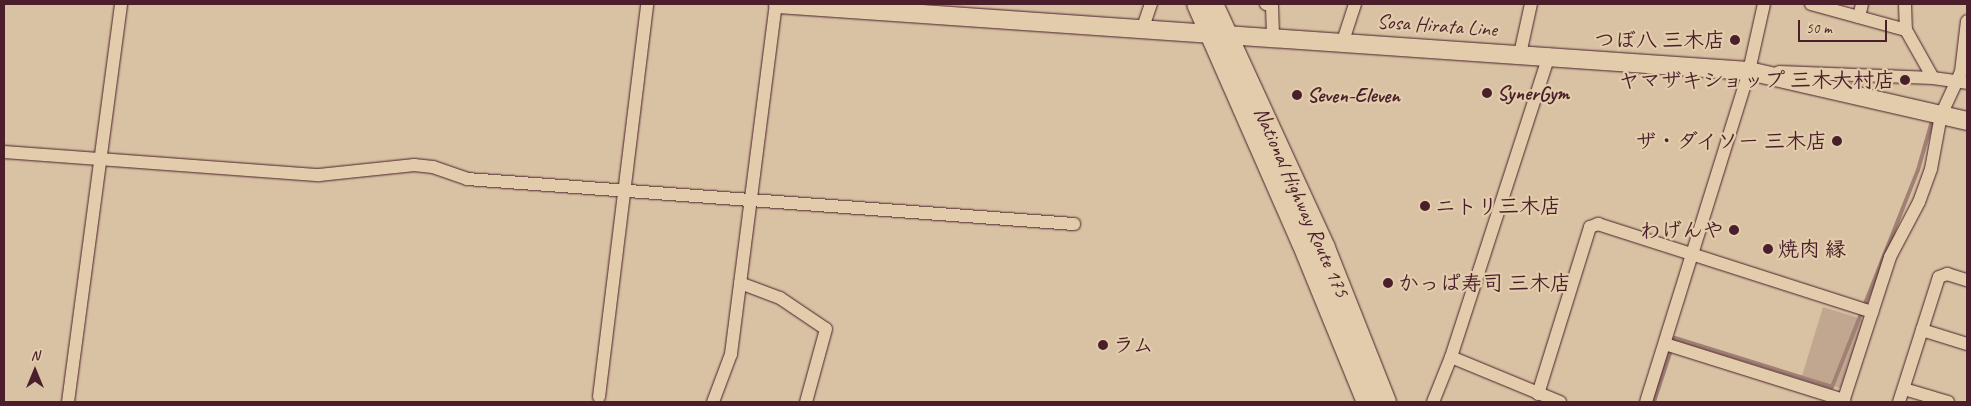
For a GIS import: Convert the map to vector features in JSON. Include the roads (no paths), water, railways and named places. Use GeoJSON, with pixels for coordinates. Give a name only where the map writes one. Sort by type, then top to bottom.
{"type":"FeatureCollection","features":[{"type":"Feature","properties":{"kind":"highway","name":"National Highway Route 175"},"geometry":{"type":"LineString","coordinates":[[1197,4],[1219,34],[1325,248],[1386,402]]}},
{"type":"Feature","properties":{"kind":"highway","name":"National Highway Route 175"},"geometry":{"type":"LineString","coordinates":[[1213,4],[1219,34],[1367,402]]}},
{"type":"Feature","properties":{"kind":"main road","name":"Sosa Hirata Line"},"geometry":{"type":"LineString","coordinates":[[777,4],[1142,30],[1549,55],[1749,71],[1967,121]]}},
{"type":"Feature","properties":{"kind":"street"},"geometry":{"type":"LineString","coordinates":[[68,402],[98,159],[121,4]]}},
{"type":"Feature","properties":{"kind":"street"},"geometry":{"type":"LineString","coordinates":[[599,397],[647,4]]}},
{"type":"Feature","properties":{"kind":"street"},"geometry":{"type":"LineString","coordinates":[[713,402],[731,354],[777,4]]}},
{"type":"Feature","properties":{"kind":"street"},"geometry":{"type":"LineString","coordinates":[[1142,30],[1151,4]]}},
{"type":"Feature","properties":{"kind":"street"},"geometry":{"type":"LineString","coordinates":[[1266,4],[1272,6],[1273,38]]}},
{"type":"Feature","properties":{"kind":"street"},"geometry":{"type":"LineString","coordinates":[[1343,42],[1355,4]]}},
{"type":"Feature","properties":{"kind":"street"},"geometry":{"type":"LineString","coordinates":[[1520,54],[1531,4]]}},
{"type":"Feature","properties":{"kind":"street"},"geometry":{"type":"LineString","coordinates":[[1646,402],[1694,254],[1749,71],[1764,4]]}},
{"type":"Feature","properties":{"kind":"street"},"geometry":{"type":"LineString","coordinates":[[1811,4],[1906,30]]}},
{"type":"Feature","properties":{"kind":"street"},"geometry":{"type":"LineString","coordinates":[[1860,18],[1862,4]]}},
{"type":"Feature","properties":{"kind":"street"},"geometry":{"type":"LineString","coordinates":[[1905,4],[1906,30],[1933,78]]}},
{"type":"Feature","properties":{"kind":"street"},"geometry":{"type":"LineString","coordinates":[[1665,344],[1844,401],[1890,257],[1925,186],[1941,115],[1962,83],[1961,72],[1967,21]]}},
{"type":"Feature","properties":{"kind":"street"},"geometry":{"type":"LineString","coordinates":[[1433,402],[1451,357],[1549,55]]}},
{"type":"Feature","properties":{"kind":"street"},"geometry":{"type":"LineString","coordinates":[[1749,71],[1933,78],[1962,83]]}},
{"type":"Feature","properties":{"kind":"street"},"geometry":{"type":"LineString","coordinates":[[4,152],[319,175],[414,166],[433,167],[467,179],[1074,224]]}},
{"type":"Feature","properties":{"kind":"street"},"geometry":{"type":"LineString","coordinates":[[1538,394],[1590,227],[1598,224],[1872,312]]}},
{"type":"Feature","properties":{"kind":"street"},"geometry":{"type":"LineString","coordinates":[[1900,402],[1939,278],[1947,274],[1967,280]]}},
{"type":"Feature","properties":{"kind":"street"},"geometry":{"type":"LineString","coordinates":[[740,283],[780,298],[826,329],[806,402]]}},
{"type":"Feature","properties":{"kind":"street"},"geometry":{"type":"LineString","coordinates":[[1922,330],[1967,344]]}},
{"type":"Feature","properties":{"kind":"street"},"geometry":{"type":"LineString","coordinates":[[1451,357],[1560,402]]}},
{"type":"Feature","properties":{"kind":"street"},"geometry":{"type":"LineString","coordinates":[[1904,389],[1948,402]]}},
{"type":"Feature","properties":{"kind":"waterway"},"geometry":{"type":"LineString","coordinates":[[1654,402],[1675,338],[1832,387],[1918,170],[1932,121]]}},
{"type":"Feature","properties":{"kind":"place","name":"つぼ八 三木店"},"geometry":{"type":"Point","coordinates":[1735,40]}},
{"type":"Feature","properties":{"kind":"place","name":"ヤマザキショップ 三木大村店"},"geometry":{"type":"Point","coordinates":[1905,80]}},
{"type":"Feature","properties":{"kind":"place","name":"SynerGym"},"geometry":{"type":"Point","coordinates":[1487,93]}},
{"type":"Feature","properties":{"kind":"place","name":"Seven-Eleven"},"geometry":{"type":"Point","coordinates":[1297,95]}},
{"type":"Feature","properties":{"kind":"place","name":"ザ・ダイソー 三木店"},"geometry":{"type":"Point","coordinates":[1837,141]}},
{"type":"Feature","properties":{"kind":"place","name":"ニトリ三木店"},"geometry":{"type":"Point","coordinates":[1425,206]}},
{"type":"Feature","properties":{"kind":"place","name":"わげんや"},"geometry":{"type":"Point","coordinates":[1734,230]}},
{"type":"Feature","properties":{"kind":"place","name":"焼肉 縁"},"geometry":{"type":"Point","coordinates":[1768,249]}},
{"type":"Feature","properties":{"kind":"place","name":"かっぱ寿司 三木店"},"geometry":{"type":"Point","coordinates":[1388,283]}},
{"type":"Feature","properties":{"kind":"place","name":"ラム"},"geometry":{"type":"Point","coordinates":[1103,345]}}]}
